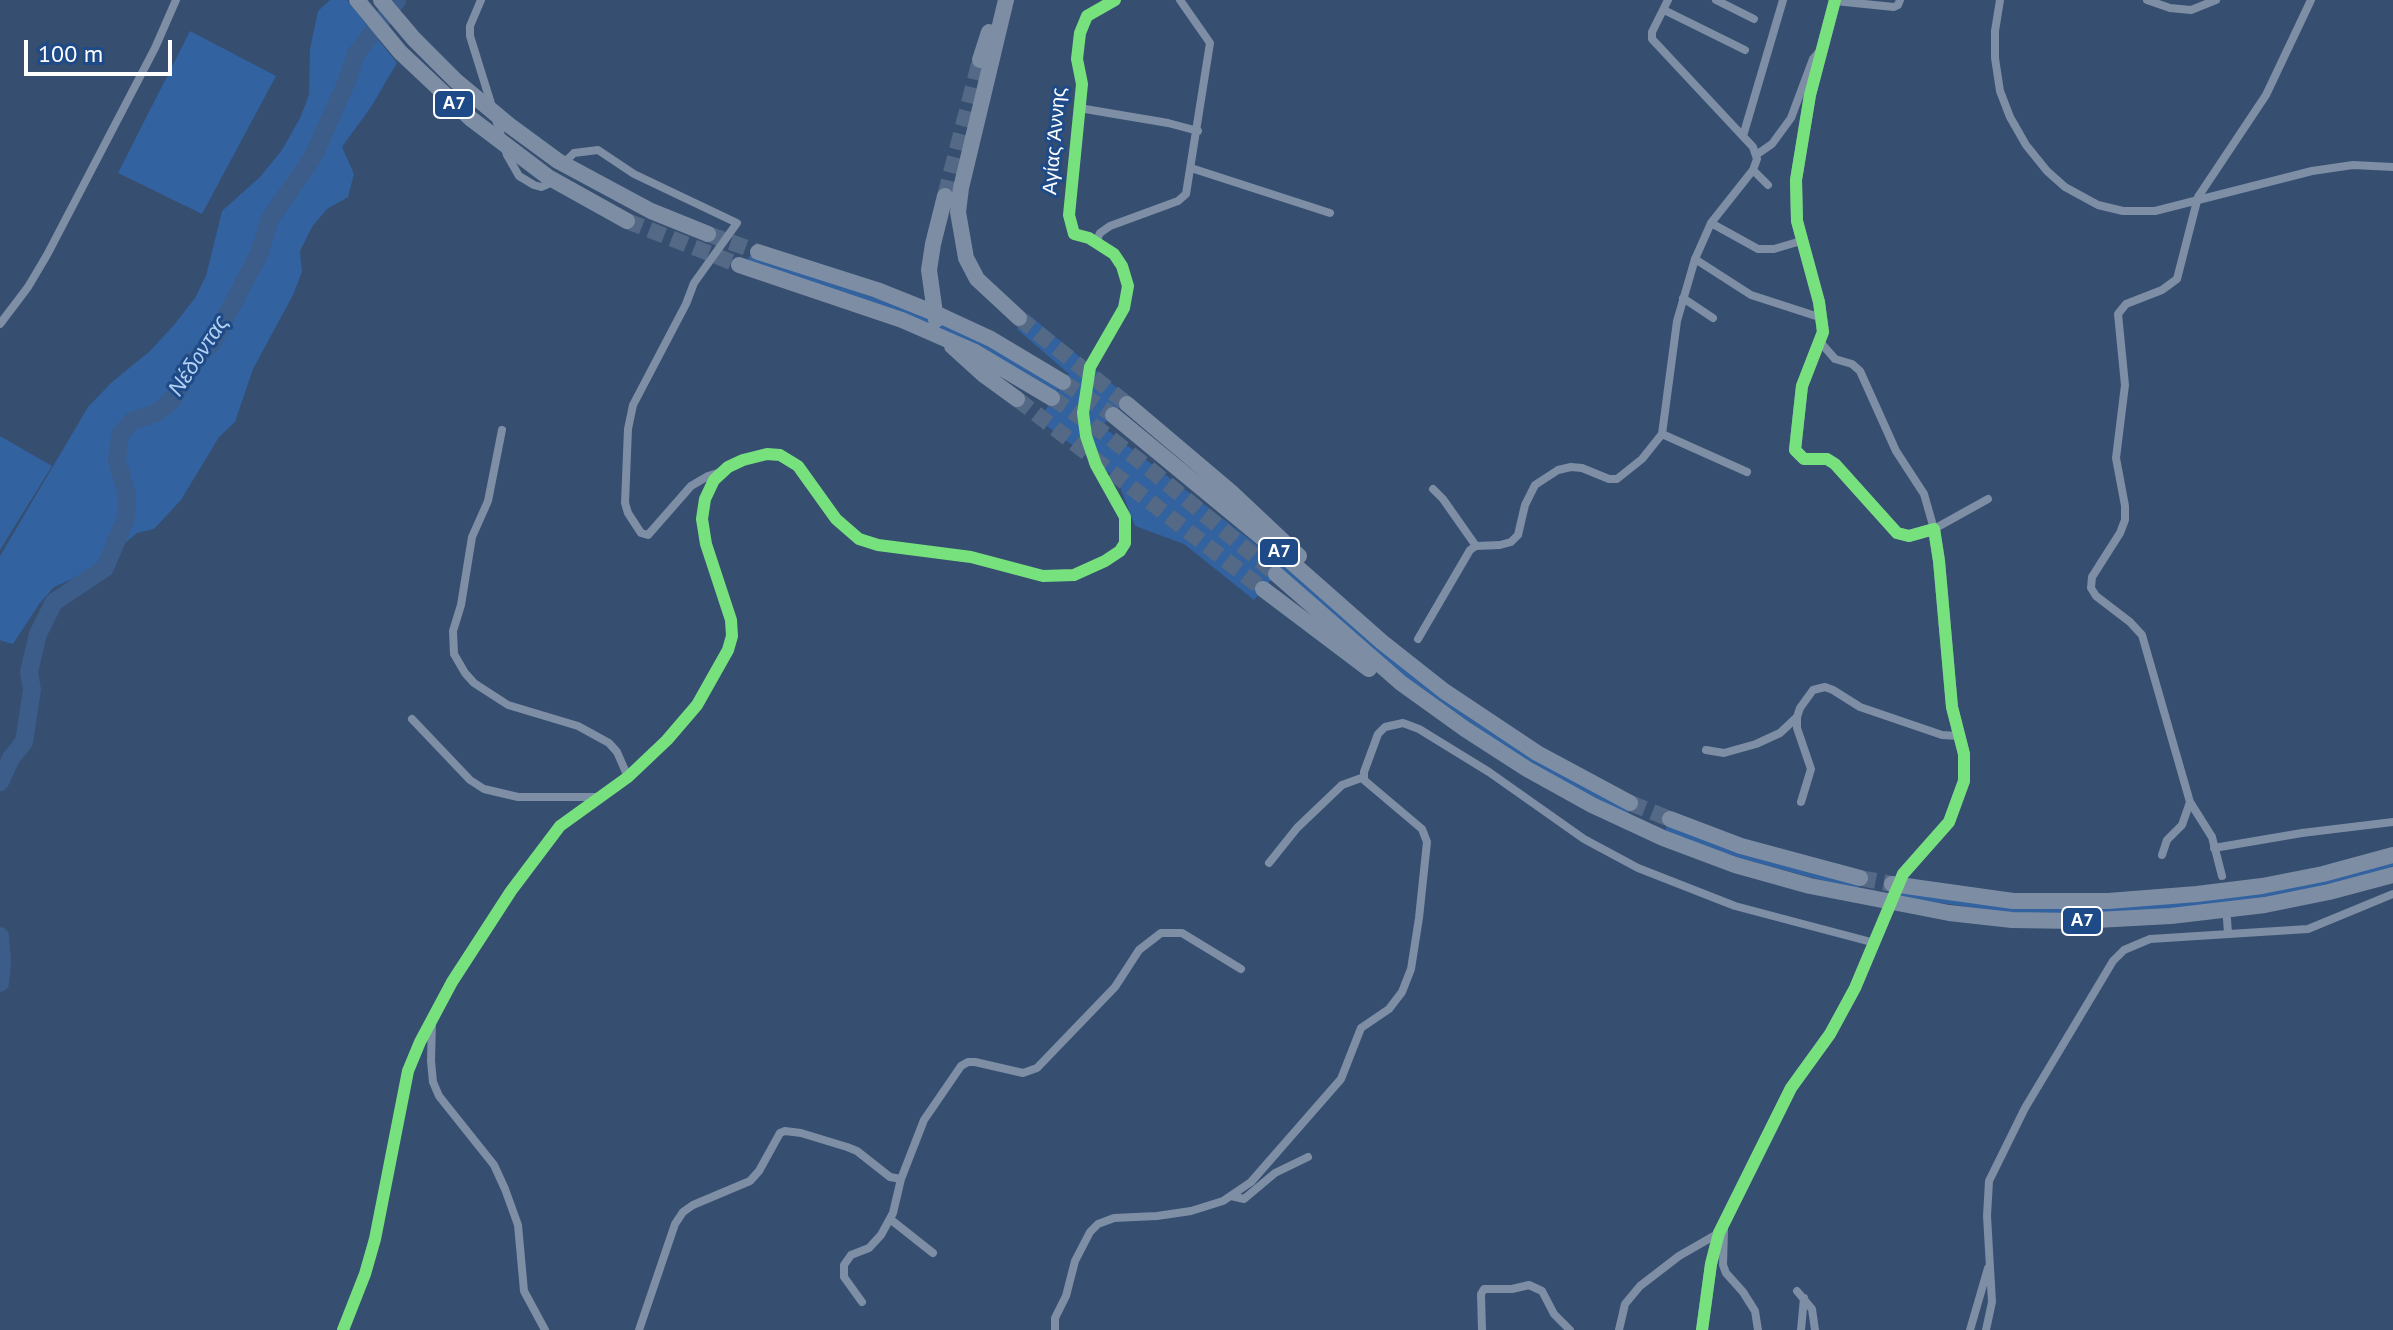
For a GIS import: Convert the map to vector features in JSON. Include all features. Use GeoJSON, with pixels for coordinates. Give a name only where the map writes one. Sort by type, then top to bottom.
{"type":"FeatureCollection","features":[{"type":"Feature","properties":{"kind":"highway","name":"Α7"},"geometry":{"type":"LineString","coordinates":[[357,0],[400,52],[499,142],[569,190],[627,221]]}},
{"type":"Feature","properties":{"kind":"highway","name":"Α7"},"geometry":{"type":"LineString","coordinates":[[381,0],[425,50],[481,103],[579,174],[651,211],[708,234]]}},
{"type":"Feature","properties":{"kind":"highway"},"geometry":{"type":"LineString","coordinates":[[980,60],[999,0]]}},
{"type":"Feature","properties":{"kind":"highway"},"geometry":{"type":"LineString","coordinates":[[1006,0],[958,212],[966,258],[977,279],[1019,318]]}},
{"type":"Feature","properties":{"kind":"highway"},"geometry":{"type":"LineString","coordinates":[[945,196],[929,270],[937,324],[944,337],[966,360],[1017,399]]}},
{"type":"Feature","properties":{"kind":"highway"},"geometry":{"type":"LineString","coordinates":[[758,252],[908,302],[980,334],[1063,382]]}},
{"type":"Feature","properties":{"kind":"highway"},"geometry":{"type":"LineString","coordinates":[[739,265],[902,320],[973,351],[1052,398]]}},
{"type":"Feature","properties":{"kind":"highway"},"geometry":{"type":"LineString","coordinates":[[1127,404],[1231,492],[1444,691]]}},
{"type":"Feature","properties":{"kind":"highway","name":"Α7"},"geometry":{"type":"LineString","coordinates":[[1113,415],[1444,691],[1527,747],[1630,803]]}},
{"type":"Feature","properties":{"kind":"highway","name":"Α7"},"geometry":{"type":"LineString","coordinates":[[1276,574],[1369,657],[1465,729],[1569,793],[1684,847],[1810,886],[1916,908],[2047,922],[2224,910],[2297,899],[2393,875]]}},
{"type":"Feature","properties":{"kind":"highway"},"geometry":{"type":"LineString","coordinates":[[1263,589],[1375,673],[1465,729]]}},
{"type":"Feature","properties":{"kind":"highway"},"geometry":{"type":"LineString","coordinates":[[1670,819],[1753,850],[1860,878]]}},
{"type":"Feature","properties":{"kind":"highway","name":"Α7"},"geometry":{"type":"LineString","coordinates":[[1892,884],[2013,901],[2119,901],[2262,886],[2393,855]]}},
{"type":"Feature","properties":{"kind":"street"},"geometry":{"type":"LineString","coordinates":[[0,324],[47,255],[155,48],[176,0]]}},
{"type":"Feature","properties":{"kind":"street"},"geometry":{"type":"LineString","coordinates":[[481,0],[470,26],[470,36],[507,155],[519,176],[541,187],[548,184],[568,156],[580,150],[598,150],[634,174],[737,223],[694,283],[633,405],[628,429],[625,503],[628,513],[641,533],[648,535],[691,486],[722,472]]}},
{"type":"Feature","properties":{"kind":"street","name":"Αγίας Άννης"},"geometry":{"type":"LineString","coordinates":[[722,472],[752,457],[780,455],[798,466],[836,519],[859,539],[878,545],[971,557],[1043,576],[1074,575],[1120,551],[1127,536],[1125,517],[1106,486],[1093,456],[1083,413],[1090,367],[1127,301],[1127,280],[1114,254],[1096,242],[1074,234],[1069,215],[1082,84],[1076,52],[1081,27],[1089,15],[1115,0]]}},
{"type":"Feature","properties":{"kind":"street"},"geometry":{"type":"LineString","coordinates":[[1096,242],[1100,233],[1110,226],[1183,198],[1198,131],[1210,43],[1180,0]]}},
{"type":"Feature","properties":{"kind":"street"},"geometry":{"type":"LineString","coordinates":[[1668,0],[1652,32],[1655,43],[1743,136],[1756,155]]}},
{"type":"Feature","properties":{"kind":"street"},"geometry":{"type":"LineString","coordinates":[[1716,0],[1754,19]]}},
{"type":"Feature","properties":{"kind":"street"},"geometry":{"type":"LineString","coordinates":[[1743,136],[1783,0]]}},
{"type":"Feature","properties":{"kind":"street"},"geometry":{"type":"LineString","coordinates":[[1900,0],[1894,7],[1835,0],[1808,107],[1797,172],[1796,216],[1822,318],[1821,343],[1798,402],[1795,446],[1797,454],[1807,460],[1830,460],[1897,533],[1909,536],[1934,529],[1988,499]]}},
{"type":"Feature","properties":{"kind":"street"},"geometry":{"type":"LineString","coordinates":[[2000,0],[1995,39],[2000,91],[2020,136],[2047,171],[2085,199],[2123,211],[2155,211],[2312,171],[2353,165],[2393,167]]}},
{"type":"Feature","properties":{"kind":"street"},"geometry":{"type":"LineString","coordinates":[[2147,0],[2170,8],[2191,10],[2205,7],[2216,0]]}},
{"type":"Feature","properties":{"kind":"street"},"geometry":{"type":"LineString","coordinates":[[2222,876],[2206,824],[2190,802],[2142,635],[2096,596],[2091,588],[2092,577],[2125,520],[2116,458],[2125,385],[2118,314],[2126,304],[2162,290],[2177,279],[2196,201],[2262,103],[2311,0]]}},
{"type":"Feature","properties":{"kind":"street"},"geometry":{"type":"LineString","coordinates":[[1664,10],[1745,50]]}},
{"type":"Feature","properties":{"kind":"street"},"geometry":{"type":"LineString","coordinates":[[1418,639],[1465,558],[1476,546],[1500,545],[1511,542],[1518,535],[1530,492],[1543,479],[1571,467],[1617,479],[1642,459],[1662,434],[1677,321],[1695,259],[1711,223],[1753,170],[1756,155],[1772,144],[1783,130],[1798,102],[1813,59],[1824,48]]}},
{"type":"Feature","properties":{"kind":"street"},"geometry":{"type":"LineString","coordinates":[[1079,108],[1198,131]]}},
{"type":"Feature","properties":{"kind":"street"},"geometry":{"type":"LineString","coordinates":[[1191,168],[1330,213]]}},
{"type":"Feature","properties":{"kind":"street"},"geometry":{"type":"LineString","coordinates":[[1753,170],[1768,185]]}},
{"type":"Feature","properties":{"kind":"street"},"geometry":{"type":"LineString","coordinates":[[1711,223],[1758,249],[1774,249],[1801,241]]}},
{"type":"Feature","properties":{"kind":"street"},"geometry":{"type":"LineString","coordinates":[[1695,259],[1751,295],[1822,318]]}},
{"type":"Feature","properties":{"kind":"street"},"geometry":{"type":"LineString","coordinates":[[1683,298],[1713,318]]}},
{"type":"Feature","properties":{"kind":"street"},"geometry":{"type":"LineString","coordinates":[[1702,1330],[1711,1264],[1722,1227],[1782,1104],[1830,1034],[1855,988],[1896,889],[1908,867],[1939,835],[1956,809],[1964,781],[1964,754],[1952,707],[1938,550],[1924,494],[1896,451],[1860,371],[1852,364],[1835,359],[1821,343]]}},
{"type":"Feature","properties":{"kind":"street"},"geometry":{"type":"LineString","coordinates":[[502,430],[488,501],[472,537],[461,605],[453,631],[454,654],[465,673],[508,705],[578,726],[609,743],[617,752],[628,777]]}},
{"type":"Feature","properties":{"kind":"street"},"geometry":{"type":"LineString","coordinates":[[1662,434],[1747,472]]}},
{"type":"Feature","properties":{"kind":"street"},"geometry":{"type":"LineString","coordinates":[[343,1330],[375,1239],[408,1071],[452,982],[511,891],[560,826],[628,777],[667,740],[697,705],[717,674],[731,643],[731,620],[706,544],[702,519],[709,487],[722,472]]}},
{"type":"Feature","properties":{"kind":"street"},"geometry":{"type":"LineString","coordinates":[[1433,489],[1476,546]]}},
{"type":"Feature","properties":{"kind":"street"},"geometry":{"type":"LineString","coordinates":[[1706,750],[1724,753],[1780,733],[1797,717],[1808,695],[1825,687],[1860,707],[1942,735],[1959,736]]}},
{"type":"Feature","properties":{"kind":"street"},"geometry":{"type":"LineString","coordinates":[[1797,717],[1811,769],[1801,802]]}},
{"type":"Feature","properties":{"kind":"street"},"geometry":{"type":"LineString","coordinates":[[412,719],[470,780],[484,789],[518,797],[597,797]]}},
{"type":"Feature","properties":{"kind":"street"},"geometry":{"type":"LineString","coordinates":[[1055,1330],[1055,1318],[1066,1296],[1075,1261],[1090,1232],[1098,1224],[1114,1218],[1182,1213],[1212,1205],[1254,1179],[1338,1083],[1345,1073],[1358,1031],[1389,1009],[1408,979],[1419,918],[1427,838],[1422,829],[1367,783],[1364,777],[1380,730],[1393,723],[1411,725],[1489,772],[1584,839],[1638,868],[1735,906],[1875,943]]}},
{"type":"Feature","properties":{"kind":"street"},"geometry":{"type":"LineString","coordinates":[[1269,863],[1297,828],[1342,785],[1364,777]]}},
{"type":"Feature","properties":{"kind":"street"},"geometry":{"type":"LineString","coordinates":[[2162,855],[2167,840],[2182,825],[2190,802]]}},
{"type":"Feature","properties":{"kind":"street"},"geometry":{"type":"LineString","coordinates":[[2214,848],[2393,822]]}},
{"type":"Feature","properties":{"kind":"street"},"geometry":{"type":"LineString","coordinates":[[1986,1330],[1992,1302],[1986,1199],[1991,1175],[2053,1059],[2113,961],[2137,942],[2150,939],[2308,929],[2393,894]]}},
{"type":"Feature","properties":{"kind":"street"},"geometry":{"type":"LineString","coordinates":[[2227,919],[2228,934]]}},
{"type":"Feature","properties":{"kind":"street"},"geometry":{"type":"LineString","coordinates":[[862,1302],[844,1277],[844,1265],[847,1258],[869,1248],[881,1235],[900,1193],[901,1179],[924,1120],[961,1066],[975,1062],[1023,1073],[1037,1068],[1115,987],[1139,950],[1161,933],[1182,933],[1241,969]]}},
{"type":"Feature","properties":{"kind":"street"},"geometry":{"type":"LineString","coordinates":[[432,1021],[433,1082],[439,1096],[494,1165],[505,1189],[518,1225],[524,1291],[545,1330]]}},
{"type":"Feature","properties":{"kind":"street"},"geometry":{"type":"LineString","coordinates":[[639,1330],[671,1234],[683,1212],[750,1181],[780,1133],[801,1133],[847,1147],[857,1151],[890,1177],[901,1179]]}},
{"type":"Feature","properties":{"kind":"street"},"geometry":{"type":"LineString","coordinates":[[1231,1196],[1244,1199],[1275,1173],[1308,1157]]}},
{"type":"Feature","properties":{"kind":"street"},"geometry":{"type":"LineString","coordinates":[[890,1219],[933,1253]]}},
{"type":"Feature","properties":{"kind":"street"},"geometry":{"type":"LineString","coordinates":[[1619,1330],[1625,1304],[1640,1286],[1722,1227]]}},
{"type":"Feature","properties":{"kind":"street"},"geometry":{"type":"LineString","coordinates":[[1722,1227],[1723,1265],[1755,1311],[1758,1330]]}},
{"type":"Feature","properties":{"kind":"street"},"geometry":{"type":"LineString","coordinates":[[1970,1330],[1989,1263]]}},
{"type":"Feature","properties":{"kind":"street"},"geometry":{"type":"LineString","coordinates":[[1482,1330],[1481,1294],[1484,1289],[1512,1289],[1529,1285],[1542,1291],[1554,1314],[1570,1330]]}},
{"type":"Feature","properties":{"kind":"street"},"geometry":{"type":"LineString","coordinates":[[1801,1330],[1800,1295],[1812,1309],[1815,1330]]}},
{"type":"Feature","properties":{"kind":"shaded area"},"geometry":{"type":"Polygon","coordinates":[[[330,0],[347,0],[397,63],[342,147],[354,174],[348,197],[327,209],[312,227],[300,251],[302,272],[293,295],[253,369],[235,422],[219,437],[181,500],[154,529],[137,533],[92,570],[54,587],[13,644],[2,641],[0,556],[88,407],[150,351],[195,298],[206,276],[222,211],[260,177],[282,150],[300,118],[309,95],[310,49],[318,11],[330,0]]]}},
{"type":"Feature","properties":{"kind":"shaded area"},"geometry":{"type":"Polygon","coordinates":[[[190,31],[276,76],[202,214],[118,173],[190,31]]]}},
{"type":"Feature","properties":{"kind":"shaded area"},"geometry":{"type":"Polygon","coordinates":[[[749,256],[906,308],[987,345],[1059,387],[1056,392],[985,350],[904,313],[748,261],[749,256]]]}},
{"type":"Feature","properties":{"kind":"shaded area"},"geometry":{"type":"Polygon","coordinates":[[[1028,314],[1128,397],[1102,426],[1283,565],[1409,673],[1471,719],[1533,758],[1630,809],[1628,814],[1562,781],[1500,744],[1407,678],[1280,570],[1254,600],[1184,544],[1135,526],[1117,479],[1039,420],[1069,374],[1017,329],[1028,314]]]}},
{"type":"Feature","properties":{"kind":"shaded area"},"geometry":{"type":"Polygon","coordinates":[[[0,436],[52,466],[0,550],[0,436]]]}},
{"type":"Feature","properties":{"kind":"shaded area"},"geometry":{"type":"Polygon","coordinates":[[[1667,826],[1740,853],[1859,885],[1858,890],[1739,858],[1665,831],[1667,826]]]}},
{"type":"Feature","properties":{"kind":"shaded area"},"geometry":{"type":"Polygon","coordinates":[[[2393,862],[2393,867],[2295,893],[2198,907],[2077,914],[2013,913],[1890,896],[1890,891],[2013,907],[2109,908],[2393,862]]]}},
{"type":"Feature","properties":{"kind":"waterway","name":"Νέδoντας"},"geometry":{"type":"LineString","coordinates":[[0,782],[11,758],[24,742],[32,690],[29,672],[38,634],[54,602],[105,568],[126,518],[127,494],[117,461],[120,435],[132,421],[156,413],[168,404],[196,358],[212,343],[259,254],[270,219],[313,157],[356,54],[397,0]]}},
{"type":"Feature","properties":{"kind":"waterway","name":"Νέδoντας"},"geometry":{"type":"LineString","coordinates":[[0,936],[0,983]]}},
{"type":"Feature","properties":{"kind":"tunnel"},"geometry":{"type":"LineString","coordinates":[[945,196],[980,60]]}},
{"type":"Feature","properties":{"kind":"tunnel"},"geometry":{"type":"LineString","coordinates":[[627,221],[739,265]]}},
{"type":"Feature","properties":{"kind":"tunnel"},"geometry":{"type":"LineString","coordinates":[[708,234],[758,252]]}},
{"type":"Feature","properties":{"kind":"tunnel"},"geometry":{"type":"LineString","coordinates":[[1019,318],[1127,404]]}},
{"type":"Feature","properties":{"kind":"tunnel"},"geometry":{"type":"LineString","coordinates":[[1063,382],[1113,415]]}},
{"type":"Feature","properties":{"kind":"tunnel"},"geometry":{"type":"LineString","coordinates":[[1052,398],[1146,466],[1276,574]]}},
{"type":"Feature","properties":{"kind":"tunnel"},"geometry":{"type":"LineString","coordinates":[[1017,399],[1263,589]]}},
{"type":"Feature","properties":{"kind":"tunnel"},"geometry":{"type":"LineString","coordinates":[[1630,803],[1670,819]]}},
{"type":"Feature","properties":{"kind":"tunnel"},"geometry":{"type":"LineString","coordinates":[[1860,878],[1892,884]]}},
{"type":"Feature","properties":{"kind":"cycle path"},"geometry":{"type":"LineString","coordinates":[[343,1330],[375,1239],[408,1071],[452,982],[511,891],[560,826],[628,777],[667,740],[697,705],[728,650],[732,636],[731,620],[706,544],[702,519],[705,499],[714,480],[728,467],[743,460],[767,454],[780,455],[798,466],[836,519],[859,539],[878,545],[971,557],[1043,576],[1074,575],[1105,561],[1120,551],[1125,543],[1125,517],[1096,465],[1086,436],[1083,413],[1090,367],[1124,308],[1128,286],[1122,266],[1114,254],[1089,238],[1074,234],[1069,215],[1082,84],[1077,59],[1080,33],[1087,16],[1115,0]]}},
{"type":"Feature","properties":{"kind":"cycle path"},"geometry":{"type":"LineString","coordinates":[[1702,1330],[1711,1264],[1719,1233],[1791,1088],[1830,1034],[1855,988],[1903,874],[1949,822],[1964,781],[1964,754],[1952,707],[1934,529],[1909,536],[1897,533],[1835,464],[1827,459],[1804,459],[1795,450],[1802,386],[1823,332],[1819,302],[1797,221],[1796,180],[1810,95],[1835,0]]}}]}
